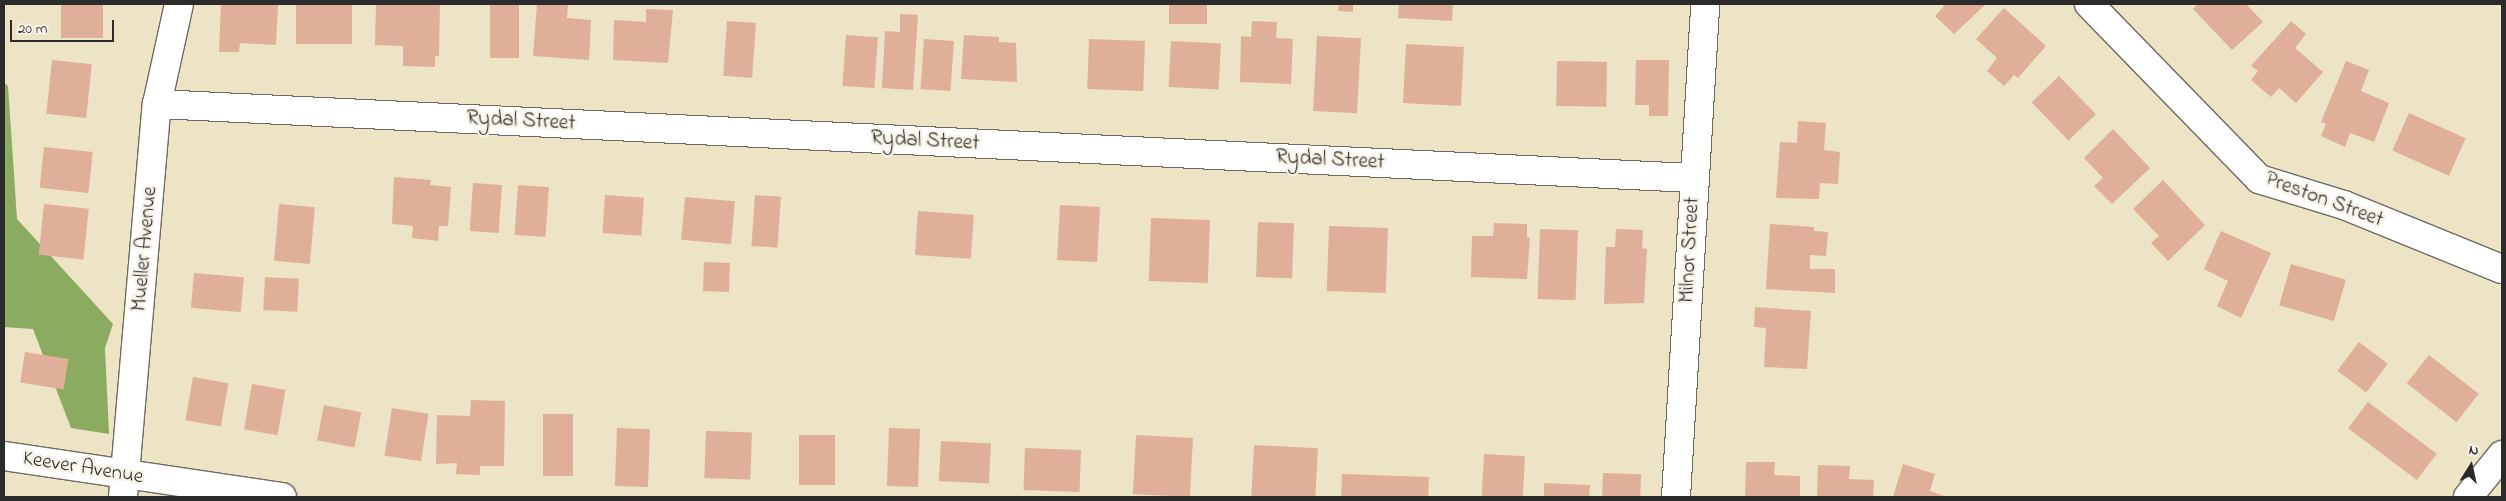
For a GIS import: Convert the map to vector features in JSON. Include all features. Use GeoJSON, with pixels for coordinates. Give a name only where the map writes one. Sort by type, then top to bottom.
{"type":"FeatureCollection","features":[{"type":"Feature","properties":{"kind":"street","name":"Mueller Avenue"},"geometry":{"type":"LineString","coordinates":[[124,486],[157,104],[179,4]]}},
{"type":"Feature","properties":{"kind":"street","name":"Milnor Street"},"geometry":{"type":"LineString","coordinates":[[1676,497],[1705,4]]}},
{"type":"Feature","properties":{"kind":"street","name":"Preston Street"},"geometry":{"type":"LineString","coordinates":[[2088,4],[2259,179],[2344,205],[2502,269]]}},
{"type":"Feature","properties":{"kind":"street","name":"Rydal Street"},"geometry":{"type":"LineString","coordinates":[[157,104],[1694,178]]}},
{"type":"Feature","properties":{"kind":"street"},"geometry":{"type":"LineString","coordinates":[[2481,492],[2502,455]]}},
{"type":"Feature","properties":{"kind":"street","name":"Keever Avenue"},"geometry":{"type":"LineString","coordinates":[[4,456],[124,486],[282,497]]}},
{"type":"Feature","properties":{"kind":"green space"},"geometry":{"type":"Polygon","coordinates":[[[4,83],[8,86],[17,219],[113,324],[105,348],[109,434],[71,428],[33,329],[4,327],[4,83]]]}},
{"type":"Feature","properties":{"kind":"building"},"geometry":{"type":"Polygon","coordinates":[[[61,4],[103,4],[103,38],[61,38],[61,4]]]}},
{"type":"Feature","properties":{"kind":"building"},"geometry":{"type":"Polygon","coordinates":[[[221,4],[278,4],[276,45],[240,43],[239,52],[219,52],[221,4]]]}},
{"type":"Feature","properties":{"kind":"building"},"geometry":{"type":"Polygon","coordinates":[[[296,4],[352,4],[352,44],[296,44],[296,4]]]}},
{"type":"Feature","properties":{"kind":"building"},"geometry":{"type":"Polygon","coordinates":[[[376,4],[440,4],[439,56],[435,56],[435,67],[403,66],[403,46],[375,45],[376,4]]]}},
{"type":"Feature","properties":{"kind":"building"},"geometry":{"type":"Polygon","coordinates":[[[490,4],[519,4],[519,58],[490,58],[490,4]]]}},
{"type":"Feature","properties":{"kind":"building"},"geometry":{"type":"Polygon","coordinates":[[[537,4],[568,4],[567,18],[591,20],[589,60],[533,56],[537,4]]]}},
{"type":"Feature","properties":{"kind":"building"},"geometry":{"type":"Polygon","coordinates":[[[1169,4],[1207,4],[1207,24],[1169,24],[1169,4]]]}},
{"type":"Feature","properties":{"kind":"building"},"geometry":{"type":"Polygon","coordinates":[[[1339,4],[1353,4],[1353,12],[1338,11],[1339,4]]]}},
{"type":"Feature","properties":{"kind":"building"},"geometry":{"type":"Polygon","coordinates":[[[1399,4],[1453,4],[1452,21],[1398,18],[1399,4]]]}},
{"type":"Feature","properties":{"kind":"building"},"geometry":{"type":"Polygon","coordinates":[[[1942,4],[1986,4],[1954,34],[1935,16],[1944,6],[1942,4]]]}},
{"type":"Feature","properties":{"kind":"building"},"geometry":{"type":"Polygon","coordinates":[[[2198,4],[2246,4],[2263,22],[2232,50],[2193,9],[2198,4]]]}},
{"type":"Feature","properties":{"kind":"building"},"geometry":{"type":"Polygon","coordinates":[[[2004,8],[2046,46],[2018,78],[2014,75],[2004,86],[1987,71],[1997,58],[1976,39],[2004,8]]]}},
{"type":"Feature","properties":{"kind":"building"},"geometry":{"type":"Polygon","coordinates":[[[646,9],[673,10],[668,63],[613,60],[614,20],[646,22],[646,9]]]}},
{"type":"Feature","properties":{"kind":"building"},"geometry":{"type":"Polygon","coordinates":[[[900,14],[918,15],[913,90],[882,88],[885,31],[900,32],[900,14]]]}},
{"type":"Feature","properties":{"kind":"building"},"geometry":{"type":"Polygon","coordinates":[[[727,21],[756,23],[752,78],[723,76],[727,21]]]}},
{"type":"Feature","properties":{"kind":"building"},"geometry":{"type":"Polygon","coordinates":[[[1252,21],[1277,22],[1276,38],[1293,39],[1291,84],[1240,82],[1241,36],[1251,37],[1252,21]]]}},
{"type":"Feature","properties":{"kind":"building"},"geometry":{"type":"Polygon","coordinates":[[[2291,21],[2306,34],[2295,48],[2323,72],[2296,103],[2279,88],[2271,97],[2251,80],[2258,71],[2251,66],[2291,21]]]}},
{"type":"Feature","properties":{"kind":"building"},"geometry":{"type":"Polygon","coordinates":[[[846,35],[878,37],[874,88],[842,86],[846,35]]]}},
{"type":"Feature","properties":{"kind":"building"},"geometry":{"type":"Polygon","coordinates":[[[964,35],[999,37],[999,42],[1016,43],[1017,82],[961,79],[964,35]]]}},
{"type":"Feature","properties":{"kind":"building"},"geometry":{"type":"Polygon","coordinates":[[[1317,36],[1361,38],[1357,113],[1313,111],[1317,36]]]}},
{"type":"Feature","properties":{"kind":"building"},"geometry":{"type":"Polygon","coordinates":[[[924,39],[954,41],[950,91],[921,89],[924,39]]]}},
{"type":"Feature","properties":{"kind":"building"},"geometry":{"type":"Polygon","coordinates":[[[1089,39],[1145,41],[1143,91],[1087,89],[1089,39]]]}},
{"type":"Feature","properties":{"kind":"building"},"geometry":{"type":"Polygon","coordinates":[[[1171,41],[1221,44],[1219,90],[1169,87],[1171,41]]]}},
{"type":"Feature","properties":{"kind":"building"},"geometry":{"type":"Polygon","coordinates":[[[1406,44],[1464,47],[1461,106],[1403,103],[1406,44]]]}},
{"type":"Feature","properties":{"kind":"building"},"geometry":{"type":"Polygon","coordinates":[[[52,60],[92,64],[86,118],[46,114],[52,60]]]}},
{"type":"Feature","properties":{"kind":"building"},"geometry":{"type":"Polygon","coordinates":[[[1636,60],[1669,60],[1668,116],[1649,116],[1649,105],[1635,105],[1636,60]]]}},
{"type":"Feature","properties":{"kind":"building"},"geometry":{"type":"Polygon","coordinates":[[[1557,61],[1607,62],[1606,107],[1556,106],[1557,61]]]}},
{"type":"Feature","properties":{"kind":"building"},"geometry":{"type":"Polygon","coordinates":[[[2346,61],[2369,70],[2361,91],[2389,103],[2374,142],[2350,133],[2345,147],[2321,136],[2326,124],[2321,122],[2346,61]]]}},
{"type":"Feature","properties":{"kind":"building"},"geometry":{"type":"Polygon","coordinates":[[[2059,76],[2096,114],[2068,141],[2032,102],[2059,76]]]}},
{"type":"Feature","properties":{"kind":"building"},"geometry":{"type":"Polygon","coordinates":[[[2409,113],[2466,138],[2449,176],[2392,150],[2409,113]]]}},
{"type":"Feature","properties":{"kind":"building"},"geometry":{"type":"Polygon","coordinates":[[[1798,121],[1826,123],[1824,150],[1840,152],[1838,184],[1820,183],[1819,199],[1776,198],[1780,142],[1797,143],[1798,121]]]}},
{"type":"Feature","properties":{"kind":"building"},"geometry":{"type":"Polygon","coordinates":[[[2113,129],[2150,168],[2112,204],[2094,186],[2103,178],[2084,158],[2113,129]]]}},
{"type":"Feature","properties":{"kind":"building"},"geometry":{"type":"Polygon","coordinates":[[[44,147],[93,152],[88,193],[40,188],[44,147]]]}},
{"type":"Feature","properties":{"kind":"building"},"geometry":{"type":"Polygon","coordinates":[[[394,177],[431,180],[430,185],[451,187],[448,226],[439,226],[438,241],[412,238],[413,226],[392,224],[394,177]]]}},
{"type":"Feature","properties":{"kind":"building"},"geometry":{"type":"Polygon","coordinates":[[[2163,180],[2205,225],[2168,261],[2151,243],[2159,236],[2133,209],[2163,180]]]}},
{"type":"Feature","properties":{"kind":"building"},"geometry":{"type":"Polygon","coordinates":[[[473,183],[502,185],[499,233],[470,231],[473,183]]]}},
{"type":"Feature","properties":{"kind":"building"},"geometry":{"type":"Polygon","coordinates":[[[518,185],[549,187],[545,237],[515,235],[518,185]]]}},
{"type":"Feature","properties":{"kind":"building"},"geometry":{"type":"Polygon","coordinates":[[[605,195],[644,198],[641,236],[602,233],[605,195]]]}},
{"type":"Feature","properties":{"kind":"building"},"geometry":{"type":"Polygon","coordinates":[[[755,195],[781,197],[777,248],[751,246],[755,195]]]}},
{"type":"Feature","properties":{"kind":"building"},"geometry":{"type":"Polygon","coordinates":[[[685,197],[735,201],[731,244],[681,240],[685,197]]]}},
{"type":"Feature","properties":{"kind":"building"},"geometry":{"type":"Polygon","coordinates":[[[44,204],[89,209],[83,259],[39,255],[44,204]]]}},
{"type":"Feature","properties":{"kind":"building"},"geometry":{"type":"Polygon","coordinates":[[[279,204],[315,207],[310,264],[274,261],[279,204]]]}},
{"type":"Feature","properties":{"kind":"building"},"geometry":{"type":"Polygon","coordinates":[[[1060,205],[1100,207],[1097,262],[1057,260],[1060,205]]]}},
{"type":"Feature","properties":{"kind":"building"},"geometry":{"type":"Polygon","coordinates":[[[918,211],[974,215],[971,259],[915,255],[918,211]]]}},
{"type":"Feature","properties":{"kind":"building"},"geometry":{"type":"Polygon","coordinates":[[[1151,218],[1210,220],[1208,283],[1149,281],[1151,218]]]}},
{"type":"Feature","properties":{"kind":"building"},"geometry":{"type":"Polygon","coordinates":[[[1258,222],[1294,223],[1292,278],[1256,277],[1258,222]]]}},
{"type":"Feature","properties":{"kind":"building"},"geometry":{"type":"Polygon","coordinates":[[[1494,223],[1527,224],[1527,237],[1530,238],[1527,279],[1471,277],[1472,236],[1493,236],[1494,223]]]}},
{"type":"Feature","properties":{"kind":"building"},"geometry":{"type":"Polygon","coordinates":[[[1770,224],[1814,227],[1814,231],[1828,232],[1826,256],[1810,255],[1810,269],[1835,269],[1835,293],[1766,289],[1770,224]]]}},
{"type":"Feature","properties":{"kind":"building"},"geometry":{"type":"Polygon","coordinates":[[[1329,226],[1388,228],[1386,293],[1327,291],[1329,226]]]}},
{"type":"Feature","properties":{"kind":"building"},"geometry":{"type":"Polygon","coordinates":[[[1540,229],[1578,230],[1576,300],[1538,299],[1540,229]]]}},
{"type":"Feature","properties":{"kind":"building"},"geometry":{"type":"Polygon","coordinates":[[[1616,229],[1643,230],[1642,248],[1647,249],[1644,303],[1604,304],[1606,247],[1615,247],[1616,229]]]}},
{"type":"Feature","properties":{"kind":"building"},"geometry":{"type":"Polygon","coordinates":[[[2221,231],[2271,253],[2241,318],[2217,306],[2228,281],[2204,269],[2221,231]]]}},
{"type":"Feature","properties":{"kind":"building"},"geometry":{"type":"Polygon","coordinates":[[[704,262],[730,263],[729,292],[703,291],[704,262]]]}},
{"type":"Feature","properties":{"kind":"building"},"geometry":{"type":"Polygon","coordinates":[[[2291,264],[2346,280],[2334,321],[2279,305],[2291,264]]]}},
{"type":"Feature","properties":{"kind":"building"},"geometry":{"type":"Polygon","coordinates":[[[194,273],[244,277],[241,312],[191,308],[194,273]]]}},
{"type":"Feature","properties":{"kind":"building"},"geometry":{"type":"Polygon","coordinates":[[[265,277],[299,279],[297,312],[263,310],[265,277]]]}},
{"type":"Feature","properties":{"kind":"building"},"geometry":{"type":"Polygon","coordinates":[[[1755,307],[1811,311],[1807,369],[1764,367],[1766,328],[1754,327],[1755,307]]]}},
{"type":"Feature","properties":{"kind":"building"},"geometry":{"type":"Polygon","coordinates":[[[2359,342],[2388,364],[2366,392],[2337,371],[2359,342]]]}},
{"type":"Feature","properties":{"kind":"building"},"geometry":{"type":"Polygon","coordinates":[[[25,352],[68,359],[64,390],[20,383],[25,352]]]}},
{"type":"Feature","properties":{"kind":"building"},"geometry":{"type":"Polygon","coordinates":[[[2429,355],[2479,394],[2456,422],[2407,383],[2429,355]]]}},
{"type":"Feature","properties":{"kind":"building"},"geometry":{"type":"Polygon","coordinates":[[[193,377],[228,383],[221,427],[185,420],[193,377]]]}},
{"type":"Feature","properties":{"kind":"building"},"geometry":{"type":"Polygon","coordinates":[[[252,384],[285,390],[277,435],[244,429],[252,384]]]}},
{"type":"Feature","properties":{"kind":"building"},"geometry":{"type":"Polygon","coordinates":[[[471,400],[505,401],[504,466],[480,466],[480,475],[456,474],[457,463],[436,464],[437,415],[470,416],[471,400]]]}},
{"type":"Feature","properties":{"kind":"building"},"geometry":{"type":"Polygon","coordinates":[[[2368,402],[2437,454],[2417,480],[2348,428],[2368,402]]]}},
{"type":"Feature","properties":{"kind":"building"},"geometry":{"type":"Polygon","coordinates":[[[324,405],[361,412],[354,448],[317,440],[324,405]]]}},
{"type":"Feature","properties":{"kind":"building"},"geometry":{"type":"Polygon","coordinates":[[[392,408],[429,414],[421,461],[384,455],[392,408]]]}},
{"type":"Feature","properties":{"kind":"building"},"geometry":{"type":"Polygon","coordinates":[[[543,414],[573,414],[573,476],[543,476],[543,414]]]}},
{"type":"Feature","properties":{"kind":"building"},"geometry":{"type":"Polygon","coordinates":[[[617,428],[650,429],[648,487],[615,486],[617,428]]]}},
{"type":"Feature","properties":{"kind":"building"},"geometry":{"type":"Polygon","coordinates":[[[889,428],[920,429],[918,487],[887,486],[889,428]]]}},
{"type":"Feature","properties":{"kind":"building"},"geometry":{"type":"Polygon","coordinates":[[[706,431],[752,433],[750,480],[704,478],[706,431]]]}},
{"type":"Feature","properties":{"kind":"building"},"geometry":{"type":"Polygon","coordinates":[[[799,435],[835,435],[835,485],[799,485],[799,435]]]}},
{"type":"Feature","properties":{"kind":"building"},"geometry":{"type":"Polygon","coordinates":[[[1136,435],[1193,438],[1190,497],[1133,494],[1136,435]]]}},
{"type":"Feature","properties":{"kind":"building"},"geometry":{"type":"Polygon","coordinates":[[[941,441],[991,444],[989,484],[939,481],[941,441]]]}},
{"type":"Feature","properties":{"kind":"building"},"geometry":{"type":"Polygon","coordinates":[[[1254,445],[1318,448],[1315,497],[1251,497],[1254,445]]]}},
{"type":"Feature","properties":{"kind":"building"},"geometry":{"type":"Polygon","coordinates":[[[1025,448],[1081,450],[1080,492],[1024,490],[1025,448]]]}},
{"type":"Feature","properties":{"kind":"building"},"geometry":{"type":"Polygon","coordinates":[[[1484,454],[1525,456],[1523,497],[1482,497],[1484,454]]]}},
{"type":"Feature","properties":{"kind":"building"},"geometry":{"type":"Polygon","coordinates":[[[1746,462],[1775,462],[1774,475],[1800,476],[1800,497],[1745,497],[1746,462]]]}},
{"type":"Feature","properties":{"kind":"building"},"geometry":{"type":"Polygon","coordinates":[[[1903,464],[1935,474],[1930,491],[1947,497],[1893,497],[1903,464]]]}},
{"type":"Feature","properties":{"kind":"building"},"geometry":{"type":"Polygon","coordinates":[[[1818,465],[1850,466],[1849,479],[1874,480],[1873,497],[1817,497],[1818,465]]]}},
{"type":"Feature","properties":{"kind":"building"},"geometry":{"type":"Polygon","coordinates":[[[1603,473],[1641,474],[1640,497],[1602,497],[1603,473]]]}},
{"type":"Feature","properties":{"kind":"building"},"geometry":{"type":"Polygon","coordinates":[[[1342,474],[1429,477],[1428,497],[1341,497],[1342,474]]]}},
{"type":"Feature","properties":{"kind":"building"},"geometry":{"type":"Polygon","coordinates":[[[1544,483],[1590,485],[1589,497],[1544,497],[1544,483]]]}}]}
